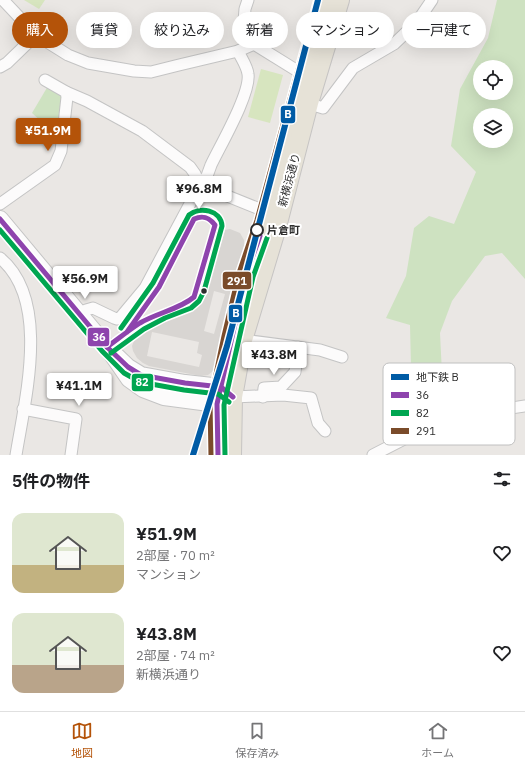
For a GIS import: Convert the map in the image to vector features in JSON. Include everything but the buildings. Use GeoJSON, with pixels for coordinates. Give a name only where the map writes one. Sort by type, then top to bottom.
{"type":"FeatureCollection","features":[{"type":"Feature","properties":{"kind":"main road","name":"新横浜通り"},"geometry":{"type":"LineString","coordinates":[[310,77],[324,0]]}},
{"type":"Feature","properties":{"kind":"main road","name":"新横浜通り"},"geometry":{"type":"LineString","coordinates":[[220,455],[223,396],[246,275],[310,77],[340,0]]}},
{"type":"Feature","properties":{"kind":"main road","name":"新横浜通り"},"geometry":{"type":"LineString","coordinates":[[223,396],[243,340],[277,227],[303,101]]}},
{"type":"Feature","properties":{"kind":"street"},"geometry":{"type":"LineString","coordinates":[[4,0],[15,12]]}},
{"type":"Feature","properties":{"kind":"street"},"geometry":{"type":"LineString","coordinates":[[245,12],[248,0]]}},
{"type":"Feature","properties":{"kind":"street"},"geometry":{"type":"LineString","coordinates":[[303,101],[323,108],[353,68],[394,44],[417,22],[432,0]]}},
{"type":"Feature","properties":{"kind":"street"},"geometry":{"type":"LineString","coordinates":[[0,67],[7,64],[23,48]]}},
{"type":"Feature","properties":{"kind":"street"},"geometry":{"type":"LineString","coordinates":[[57,48],[68,55],[88,63],[134,71],[150,72],[238,51],[245,48]]}},
{"type":"Feature","properties":{"kind":"street"},"geometry":{"type":"LineString","coordinates":[[261,48],[310,77]]}},
{"type":"Feature","properties":{"kind":"street"},"geometry":{"type":"LineString","coordinates":[[80,316],[86,310],[93,308],[114,318],[120,318],[145,288],[200,185],[207,176],[244,96],[248,82],[248,72],[238,51]]}},
{"type":"Feature","properties":{"kind":"street"},"geometry":{"type":"LineString","coordinates":[[45,80],[142,131],[190,167],[200,185],[267,212]]}},
{"type":"Feature","properties":{"kind":"street"},"geometry":{"type":"LineString","coordinates":[[0,204],[55,165],[61,151],[67,97],[66,92]]}},
{"type":"Feature","properties":{"kind":"street"},"geometry":{"type":"LineString","coordinates":[[0,219],[107,347],[129,379],[143,389],[164,396],[283,396],[311,398],[318,422],[326,431]]}},
{"type":"Feature","properties":{"kind":"street"},"geometry":{"type":"LineString","coordinates":[[0,258],[6,263],[21,286],[27,304],[30,324],[31,347],[29,368],[16,455]]}},
{"type":"Feature","properties":{"kind":"street"},"geometry":{"type":"LineString","coordinates":[[243,340],[320,350],[342,357]]}},
{"type":"Feature","properties":{"kind":"street"},"geometry":{"type":"LineString","coordinates":[[263,397],[264,388],[280,387],[295,372],[298,347]]}},
{"type":"Feature","properties":{"kind":"street"},"geometry":{"type":"LineString","coordinates":[[515,407],[525,406]]}},
{"type":"Feature","properties":{"kind":"street"},"geometry":{"type":"LineString","coordinates":[[23,409],[76,419],[71,455]]}},
{"type":"Feature","properties":{"kind":"street"},"geometry":{"type":"LineString","coordinates":[[373,455],[392,445]]}},
{"type":"Feature","properties":{"kind":"green space"},"geometry":{"type":"Polygon","coordinates":[[[24,0],[45,0],[39,9],[24,0]]]}},
{"type":"Feature","properties":{"kind":"green space"},"geometry":{"type":"Polygon","coordinates":[[[497,0],[525,0],[525,279],[502,253],[485,256],[452,301],[440,333],[441,363],[411,363],[410,325],[386,318],[406,276],[414,228],[429,216],[454,224],[476,172],[451,146],[460,89],[473,65],[473,100],[513,100],[513,60],[476,60],[483,48],[486,48],[486,42],[497,0]]]}},
{"type":"Feature","properties":{"kind":"green space"},"geometry":{"type":"Polygon","coordinates":[[[261,69],[283,75],[270,123],[248,117],[261,69]]]}},
{"type":"Feature","properties":{"kind":"green space"},"geometry":{"type":"Polygon","coordinates":[[[48,86],[63,94],[60,123],[43,123],[32,113],[48,86]]]}},
{"type":"Feature","properties":{"kind":"shaded area"},"geometry":{"type":"Polygon","coordinates":[[[230,229],[240,233],[244,240],[244,246],[230,294],[228,314],[217,363],[213,371],[208,375],[201,376],[149,366],[143,363],[137,358],[133,351],[132,346],[136,336],[148,323],[191,308],[199,302],[213,254],[220,247],[225,230],[230,229]],[[214,291],[204,331],[214,334],[225,294],[214,291]],[[152,332],[147,356],[199,367],[202,355],[197,353],[199,342],[152,332]]]}},
{"type":"Feature","properties":{"kind":"metro line","name":"B"},"geometry":{"type":"LineString","coordinates":[[193,455],[227,346],[318,0]]}},
{"type":"Feature","properties":{"kind":"transit line","name":"291"},"geometry":{"type":"LineString","coordinates":[[211,455],[210,403],[224,336],[239,273],[257,220],[317,0]]}},
{"type":"Feature","properties":{"kind":"transit line","name":"82"},"geometry":{"type":"LineString","coordinates":[[111,353],[144,329],[165,318],[191,308],[199,301],[204,291],[222,226],[218,216],[204,210],[194,212],[189,215],[153,283],[121,328]]}},
{"type":"Feature","properties":{"kind":"transit line","name":"36"},"geometry":{"type":"LineString","coordinates":[[107,347],[140,323],[182,305],[194,297],[215,225],[210,220],[203,217],[194,219],[159,287],[127,332]]}},
{"type":"Feature","properties":{"kind":"transit line","name":"36"},"geometry":{"type":"LineString","coordinates":[[0,219],[107,347],[128,367],[141,375],[185,383],[221,387],[233,397]]}},
{"type":"Feature","properties":{"kind":"transit line","name":"82"},"geometry":{"type":"LineString","coordinates":[[0,230],[102,351],[124,373],[140,382],[184,390],[218,394],[229,402]]}},
{"type":"Feature","properties":{"kind":"transit line","name":"36"},"geometry":{"type":"LineString","coordinates":[[218,455],[217,404],[246,275],[260,236]]}},
{"type":"Feature","properties":{"kind":"transit line","name":"82"},"geometry":{"type":"LineString","coordinates":[[225,455],[224,405],[253,277],[267,238]]}},
{"type":"Feature","properties":{"kind":"place","name":"片倉町"},"geometry":{"type":"Point","coordinates":[257,230]}}]}
